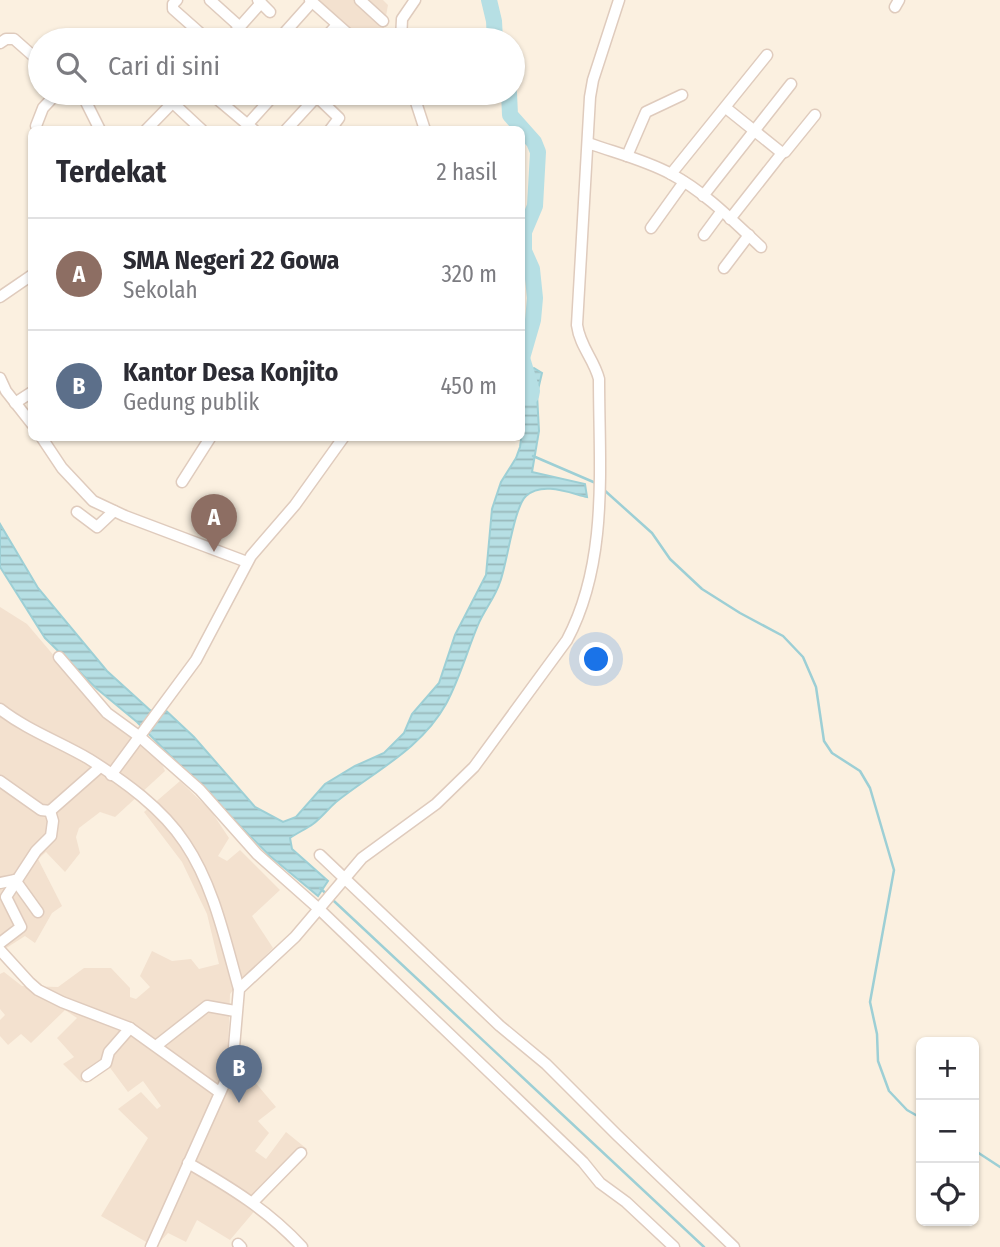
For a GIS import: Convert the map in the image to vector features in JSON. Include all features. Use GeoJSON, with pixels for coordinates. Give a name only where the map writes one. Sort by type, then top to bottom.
{"type":"FeatureCollection","features":[{"type":"Feature","properties":{"kind":"street"},"geometry":{"type":"LineString","coordinates":[[177,0],[173,9],[194,28]]}},
{"type":"Feature","properties":{"kind":"street"},"geometry":{"type":"LineString","coordinates":[[210,0],[240,27],[259,2],[270,12]]}},
{"type":"Feature","properties":{"kind":"street"},"geometry":{"type":"LineString","coordinates":[[360,0],[383,21]]}},
{"type":"Feature","properties":{"kind":"street"},"geometry":{"type":"LineString","coordinates":[[402,28],[402,19],[415,0]]}},
{"type":"Feature","properties":{"kind":"street"},"geometry":{"type":"LineString","coordinates":[[239,989],[295,937],[362,858],[436,804],[474,767],[567,640],[582,603],[594,561],[599,505],[599,379],[594,363],[580,341],[577,295],[591,88],[620,0]]}},
{"type":"Feature","properties":{"kind":"street"},"geometry":{"type":"LineString","coordinates":[[288,28],[311,1],[341,28]]}},
{"type":"Feature","properties":{"kind":"street"},"geometry":{"type":"LineString","coordinates":[[334,28],[337,25]]}},
{"type":"Feature","properties":{"kind":"street"},"geometry":{"type":"LineString","coordinates":[[0,43],[6,39],[14,39],[28,51]]}},
{"type":"Feature","properties":{"kind":"street"},"geometry":{"type":"LineString","coordinates":[[671,174],[767,55]]}},
{"type":"Feature","properties":{"kind":"street"},"geometry":{"type":"LineString","coordinates":[[703,196],[790,84]]}},
{"type":"Feature","properties":{"kind":"street"},"geometry":{"type":"LineString","coordinates":[[627,156],[646,112],[682,95]]}},
{"type":"Feature","properties":{"kind":"street"},"geometry":{"type":"LineString","coordinates":[[36,126],[46,105]]}},
{"type":"Feature","properties":{"kind":"street"},"geometry":{"type":"LineString","coordinates":[[88,105],[98,126]]}},
{"type":"Feature","properties":{"kind":"street"},"geometry":{"type":"LineString","coordinates":[[150,126],[171,105]]}},
{"type":"Feature","properties":{"kind":"street"},"geometry":{"type":"LineString","coordinates":[[175,105],[194,126]]}},
{"type":"Feature","properties":{"kind":"street"},"geometry":{"type":"LineString","coordinates":[[225,105],[250,126]]}},
{"type":"Feature","properties":{"kind":"street"},"geometry":{"type":"LineString","coordinates":[[252,126],[267,105]]}},
{"type":"Feature","properties":{"kind":"street"},"geometry":{"type":"LineString","coordinates":[[290,126],[309,105]]}},
{"type":"Feature","properties":{"kind":"street"},"geometry":{"type":"LineString","coordinates":[[328,105],[338,116],[334,126]]}},
{"type":"Feature","properties":{"kind":"street"},"geometry":{"type":"LineString","coordinates":[[417,105],[424,126]]}},
{"type":"Feature","properties":{"kind":"street"},"geometry":{"type":"LineString","coordinates":[[726,107],[782,153]]}},
{"type":"Feature","properties":{"kind":"street"},"geometry":{"type":"LineString","coordinates":[[730,219],[815,115]]}},
{"type":"Feature","properties":{"kind":"street"},"geometry":{"type":"LineString","coordinates":[[589,143],[671,174],[703,196],[761,247]]}},
{"type":"Feature","properties":{"kind":"street"},"geometry":{"type":"LineString","coordinates":[[652,228],[684,182]]}},
{"type":"Feature","properties":{"kind":"street"},"geometry":{"type":"LineString","coordinates":[[704,235],[722,212]]}},
{"type":"Feature","properties":{"kind":"street"},"geometry":{"type":"LineString","coordinates":[[724,268],[749,235]]}},
{"type":"Feature","properties":{"kind":"street"},"geometry":{"type":"LineString","coordinates":[[0,297],[28,278]]}},
{"type":"Feature","properties":{"kind":"street"},"geometry":{"type":"LineString","coordinates":[[0,378],[28,419]]}},
{"type":"Feature","properties":{"kind":"street"},"geometry":{"type":"LineString","coordinates":[[15,403],[28,395]]}},
{"type":"Feature","properties":{"kind":"street"},"geometry":{"type":"LineString","coordinates":[[43,441],[62,468],[93,501],[247,562]]}},
{"type":"Feature","properties":{"kind":"street"},"geometry":{"type":"LineString","coordinates":[[182,482],[208,441]]}},
{"type":"Feature","properties":{"kind":"street"},"geometry":{"type":"LineString","coordinates":[[111,775],[196,660],[247,562],[299,499],[341,441]]}},
{"type":"Feature","properties":{"kind":"street"},"geometry":{"type":"LineString","coordinates":[[77,512],[97,527],[114,511]]}},
{"type":"Feature","properties":{"kind":"street"},"geometry":{"type":"LineString","coordinates":[[60,657],[107,713],[142,734],[211,801],[257,854],[321,907],[583,1162],[600,1183],[620,1196],[674,1247]]}},
{"type":"Feature","properties":{"kind":"street"},"geometry":{"type":"LineString","coordinates":[[0,709],[100,767],[166,818],[187,845],[210,894],[239,989],[235,1011],[233,1059],[229,1073],[151,1247]]}},
{"type":"Feature","properties":{"kind":"street"},"geometry":{"type":"LineString","coordinates":[[0,781],[41,810],[50,811],[100,767]]}},
{"type":"Feature","properties":{"kind":"street"},"geometry":{"type":"LineString","coordinates":[[0,943],[21,927],[6,899],[15,880],[36,850],[51,835],[53,821],[50,811]]}},
{"type":"Feature","properties":{"kind":"street"},"geometry":{"type":"LineString","coordinates":[[320,855],[343,880],[500,1026],[546,1064],[734,1247]]}},
{"type":"Feature","properties":{"kind":"street"},"geometry":{"type":"LineString","coordinates":[[0,883],[15,880]]}},
{"type":"Feature","properties":{"kind":"street"},"geometry":{"type":"LineString","coordinates":[[15,880],[38,912]]}},
{"type":"Feature","properties":{"kind":"street"},"geometry":{"type":"LineString","coordinates":[[0,950],[30,983],[48,996],[130,1028],[219,1092]]}},
{"type":"Feature","properties":{"kind":"street"},"geometry":{"type":"LineString","coordinates":[[156,1046],[207,1006],[235,1011]]}},
{"type":"Feature","properties":{"kind":"street"},"geometry":{"type":"LineString","coordinates":[[87,1076],[106,1063],[109,1052],[130,1028]]}},
{"type":"Feature","properties":{"kind":"street"},"geometry":{"type":"LineString","coordinates":[[253,1202],[301,1153]]}},
{"type":"Feature","properties":{"kind":"street"},"geometry":{"type":"LineString","coordinates":[[188,1163],[253,1202],[302,1247]]}},
{"type":"Feature","properties":{"kind":"shaded area"},"geometry":{"type":"Polygon","coordinates":[[[304,0],[383,0],[388,5],[384,28],[336,28],[304,0]]]}},
{"type":"Feature","properties":{"kind":"shaded area"},"geometry":{"type":"Polygon","coordinates":[[[0,607],[27,624],[94,703],[125,734],[158,756],[165,771],[115,817],[100,812],[79,828],[76,837],[80,853],[65,872],[46,852],[38,859],[62,906],[52,913],[35,943],[25,936],[0,952],[0,607]]]}},
{"type":"Feature","properties":{"kind":"shaded area"},"geometry":{"type":"Polygon","coordinates":[[[180,781],[211,811],[229,838],[218,856],[227,861],[240,850],[280,890],[252,916],[273,948],[230,994],[228,1050],[276,1107],[258,1121],[269,1133],[255,1151],[266,1159],[286,1132],[307,1149],[230,1240],[197,1220],[186,1242],[168,1233],[155,1247],[101,1216],[148,1138],[118,1109],[141,1092],[157,1109],[161,1106],[143,1081],[128,1092],[108,1065],[81,1082],[63,1064],[74,1057],[57,1038],[77,1018],[65,1010],[31,1043],[21,1034],[8,1045],[0,1036],[0,1020],[5,1015],[0,1009],[0,974],[4,972],[22,986],[58,987],[84,968],[111,968],[130,988],[130,997],[136,999],[150,987],[140,976],[152,951],[172,961],[191,959],[199,969],[219,964],[207,914],[182,862],[144,812],[180,781]]]}},
{"type":"Feature","properties":{"kind":"water"},"geometry":{"type":"Polygon","coordinates":[[[534,368],[542,373],[537,394],[539,431],[532,472],[585,484],[587,497],[548,489],[540,489],[526,496],[518,512],[498,588],[478,625],[451,694],[436,720],[410,747],[336,802],[313,824],[290,838],[292,849],[328,881],[318,896],[270,856],[137,722],[96,688],[45,638],[0,567],[0,524],[38,588],[107,671],[151,711],[162,707],[194,737],[255,807],[283,822],[296,817],[325,784],[384,753],[404,733],[412,714],[439,683],[455,635],[486,575],[492,509],[501,482],[516,458],[521,441],[525,441],[525,381],[534,368]]]}},
{"type":"Feature","properties":{"kind":"waterway"},"geometry":{"type":"LineString","coordinates":[[489,0],[494,28]]}},
{"type":"Feature","properties":{"kind":"waterway"},"geometry":{"type":"LineString","coordinates":[[510,105],[510,115],[520,126]]}},
{"type":"Feature","properties":{"kind":"waterway"},"geometry":{"type":"LineString","coordinates":[[525,132],[538,152],[535,206],[525,230]]}},
{"type":"Feature","properties":{"kind":"waterway"},"geometry":{"type":"LineString","coordinates":[[525,253],[532,269],[535,298],[533,320],[525,348]]}},
{"type":"Feature","properties":{"kind":"waterway"},"geometry":{"type":"LineString","coordinates":[[525,368],[531,396]]}},
{"type":"Feature","properties":{"kind":"waterway"},"geometry":{"type":"LineString","coordinates":[[533,456],[598,484]]}},
{"type":"Feature","properties":{"kind":"waterway"},"geometry":{"type":"LineString","coordinates":[[603,489],[652,533],[670,559],[702,589],[783,636],[803,657],[816,687],[824,741],[832,753],[860,771],[870,788],[894,870],[870,1002],[877,1034],[878,1061],[889,1091],[907,1110],[916,1115]]}},
{"type":"Feature","properties":{"kind":"waterway"},"geometry":{"type":"LineString","coordinates":[[320,888],[704,1247]]}},
{"type":"Feature","properties":{"kind":"waterway"},"geometry":{"type":"LineString","coordinates":[[979,1153],[1000,1167]]}},
{"type":"Feature","properties":{"kind":"place","name":"SMA Negeri 22 Gowa"},"geometry":{"type":"Point","coordinates":[214,552]}},
{"type":"Feature","properties":{"kind":"place","name":"Kantor Desa Konjito"},"geometry":{"type":"Point","coordinates":[239,1103]}}]}
